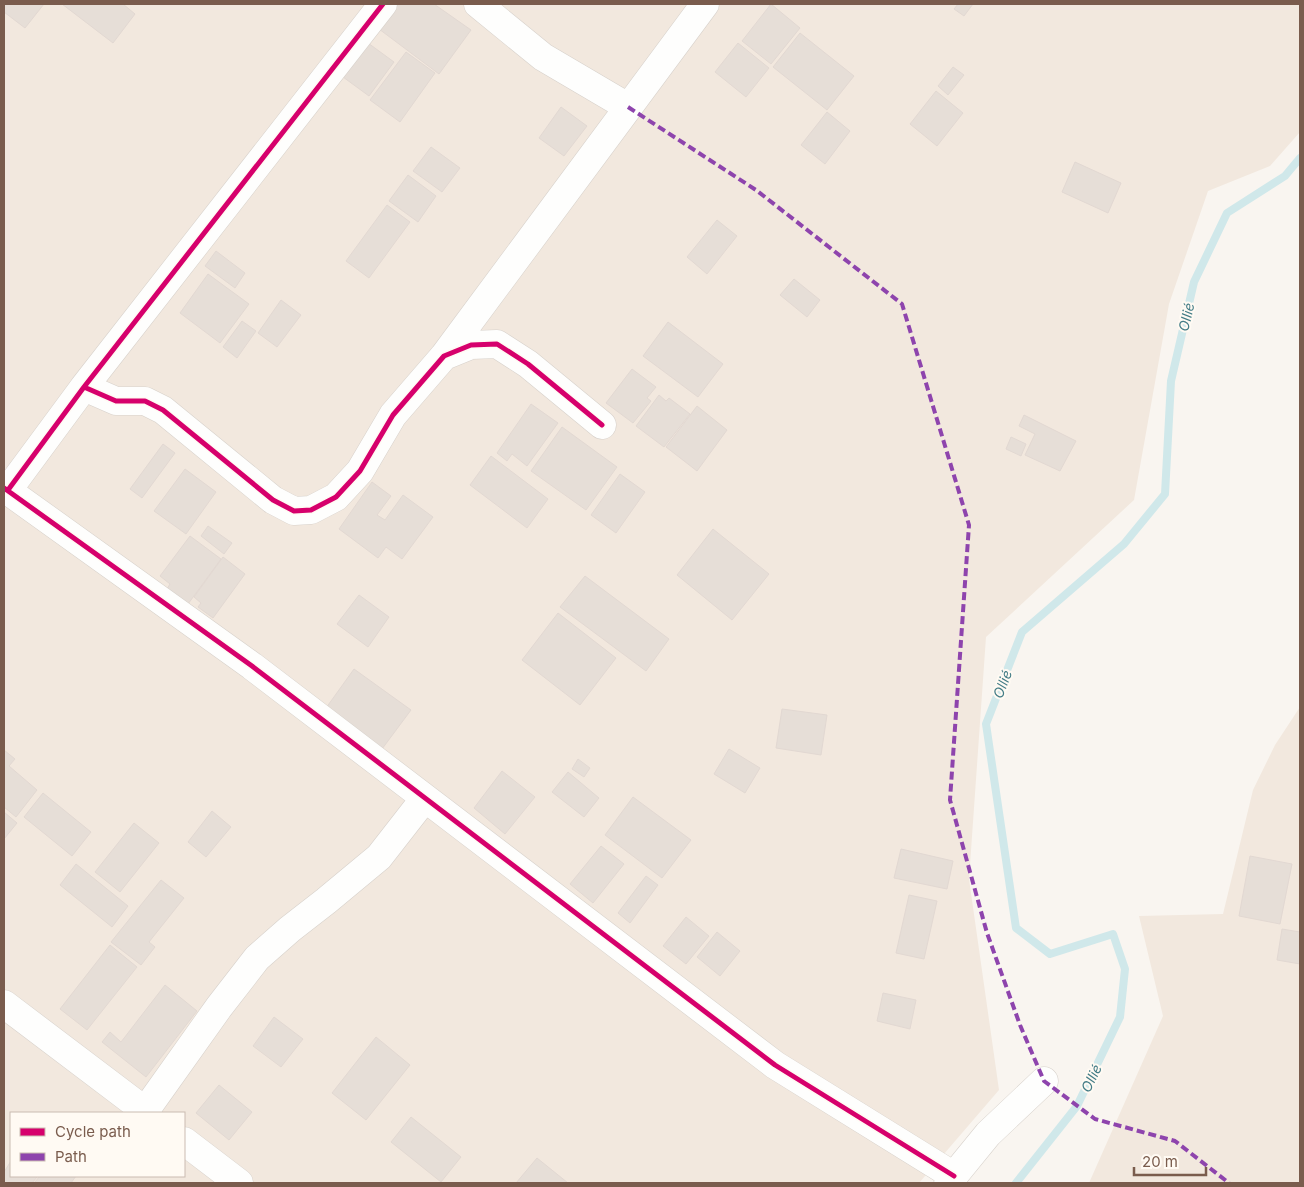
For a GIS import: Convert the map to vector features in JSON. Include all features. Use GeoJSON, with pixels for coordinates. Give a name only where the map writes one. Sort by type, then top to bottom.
{"type":"FeatureCollection","features":[{"type":"Feature","properties":{"kind":"street"},"geometry":{"type":"LineString","coordinates":[[383,4],[6,489],[252,666],[775,1065],[951,1180],[988,1134],[1044,1080]]}},
{"type":"Feature","properties":{"kind":"street"},"geometry":{"type":"LineString","coordinates":[[478,4],[543,57],[628,107]]}},
{"type":"Feature","properties":{"kind":"street"},"geometry":{"type":"LineString","coordinates":[[84,387],[116,400],[145,401],[163,410],[272,500],[294,511],[311,510],[336,496],[360,471],[393,415],[444,356],[705,4]]}},
{"type":"Feature","properties":{"kind":"street"},"geometry":{"type":"LineString","coordinates":[[444,356],[472,345],[497,344],[528,364],[602,425]]}},
{"type":"Feature","properties":{"kind":"street"},"geometry":{"type":"LineString","coordinates":[[4,1004],[147,1112],[219,1007],[257,958],[379,857],[425,798]]}},
{"type":"Feature","properties":{"kind":"street"},"geometry":{"type":"LineString","coordinates":[[185,1141],[239,1183]]}},
{"type":"Feature","properties":{"kind":"shaded area"},"geometry":{"type":"Polygon","coordinates":[[[4,4],[1300,4],[1300,132],[1270,166],[1208,191],[1169,304],[1134,500],[986,637],[969,879],[999,1090],[919,1183],[4,1183],[4,4]]]}},
{"type":"Feature","properties":{"kind":"shaded area"},"geometry":{"type":"Polygon","coordinates":[[[1300,707],[1300,1183],[1089,1183],[1163,1016],[1139,916],[1223,914],[1253,790],[1275,745],[1300,707]]]}},
{"type":"Feature","properties":{"kind":"building"},"geometry":{"type":"Polygon","coordinates":[[[4,4],[44,4],[25,28],[4,12],[4,4]]]}},
{"type":"Feature","properties":{"kind":"building"},"geometry":{"type":"Polygon","coordinates":[[[62,4],[123,4],[135,14],[113,43],[62,4]]]}},
{"type":"Feature","properties":{"kind":"building"},"geometry":{"type":"Polygon","coordinates":[[[397,4],[434,4],[471,30],[439,74],[379,29],[397,4]]]}},
{"type":"Feature","properties":{"kind":"building"},"geometry":{"type":"Polygon","coordinates":[[[771,4],[800,28],[771,64],[742,41],[771,4]]]}},
{"type":"Feature","properties":{"kind":"building"},"geometry":{"type":"Polygon","coordinates":[[[958,4],[973,4],[964,16],[954,9],[958,4]]]}},
{"type":"Feature","properties":{"kind":"building"},"geometry":{"type":"Polygon","coordinates":[[[800,33],[854,76],[827,110],[773,67],[800,33]]]}},
{"type":"Feature","properties":{"kind":"building"},"geometry":{"type":"Polygon","coordinates":[[[368,43],[394,62],[369,96],[343,77],[368,43]]]}},
{"type":"Feature","properties":{"kind":"building"},"geometry":{"type":"Polygon","coordinates":[[[738,43],[769,68],[746,97],[715,72],[738,43]]]}},
{"type":"Feature","properties":{"kind":"building"},"geometry":{"type":"Polygon","coordinates":[[[406,52],[435,73],[400,122],[370,100],[406,52]]]}},
{"type":"Feature","properties":{"kind":"building"},"geometry":{"type":"Polygon","coordinates":[[[953,67],[964,75],[948,95],[938,86],[953,67]]]}},
{"type":"Feature","properties":{"kind":"building"},"geometry":{"type":"Polygon","coordinates":[[[936,91],[963,113],[937,146],[910,124],[936,91]]]}},
{"type":"Feature","properties":{"kind":"building"},"geometry":{"type":"Polygon","coordinates":[[[561,107],[587,126],[564,156],[539,138],[561,107]]]}},
{"type":"Feature","properties":{"kind":"building"},"geometry":{"type":"Polygon","coordinates":[[[827,112],[850,131],[825,164],[801,145],[827,112]]]}},
{"type":"Feature","properties":{"kind":"building"},"geometry":{"type":"Polygon","coordinates":[[[431,147],[460,168],[442,192],[413,171],[431,147]]]}},
{"type":"Feature","properties":{"kind":"building"},"geometry":{"type":"Polygon","coordinates":[[[1075,162],[1121,183],[1108,213],[1062,192],[1075,162]]]}},
{"type":"Feature","properties":{"kind":"building"},"geometry":{"type":"Polygon","coordinates":[[[408,175],[436,196],[418,222],[389,201],[408,175]]]}},
{"type":"Feature","properties":{"kind":"building"},"geometry":{"type":"Polygon","coordinates":[[[387,205],[410,222],[369,278],[346,261],[387,205]]]}},
{"type":"Feature","properties":{"kind":"building"},"geometry":{"type":"Polygon","coordinates":[[[717,220],[737,236],[707,274],[687,257],[717,220]]]}},
{"type":"Feature","properties":{"kind":"building"},"geometry":{"type":"Polygon","coordinates":[[[216,251],[245,273],[235,288],[205,266],[216,251]]]}},
{"type":"Feature","properties":{"kind":"building"},"geometry":{"type":"Polygon","coordinates":[[[208,274],[249,304],[220,343],[180,313],[208,274]]]}},
{"type":"Feature","properties":{"kind":"building"},"geometry":{"type":"Polygon","coordinates":[[[794,279],[820,300],[807,317],[780,295],[794,279]]]}},
{"type":"Feature","properties":{"kind":"building"},"geometry":{"type":"Polygon","coordinates":[[[281,300],[301,315],[277,347],[258,333],[281,300]]]}},
{"type":"Feature","properties":{"kind":"building"},"geometry":{"type":"Polygon","coordinates":[[[242,321],[256,331],[237,358],[223,347],[242,321]]]}},
{"type":"Feature","properties":{"kind":"building"},"geometry":{"type":"Polygon","coordinates":[[[668,322],[723,364],[698,397],[643,356],[668,322]]]}},
{"type":"Feature","properties":{"kind":"building"},"geometry":{"type":"Polygon","coordinates":[[[632,369],[656,387],[647,398],[651,401],[633,423],[606,403],[632,369]]]}},
{"type":"Feature","properties":{"kind":"building"},"geometry":{"type":"Polygon","coordinates":[[[659,395],[666,401],[669,398],[690,414],[664,447],[636,426],[659,395]]]}},
{"type":"Feature","properties":{"kind":"building"},"geometry":{"type":"Polygon","coordinates":[[[531,404],[558,423],[527,466],[512,454],[507,461],[497,453],[531,404]]]}},
{"type":"Feature","properties":{"kind":"building"},"geometry":{"type":"Polygon","coordinates":[[[697,406],[727,430],[697,471],[666,447],[697,406]]]}},
{"type":"Feature","properties":{"kind":"building"},"geometry":{"type":"Polygon","coordinates":[[[1024,415],[1076,441],[1060,471],[1025,455],[1035,434],[1019,426],[1024,415]]]}},
{"type":"Feature","properties":{"kind":"building"},"geometry":{"type":"Polygon","coordinates":[[[562,427],[617,467],[586,510],[531,471],[562,427]]]}},
{"type":"Feature","properties":{"kind":"building"},"geometry":{"type":"Polygon","coordinates":[[[1011,437],[1026,444],[1021,456],[1006,449],[1011,437]]]}},
{"type":"Feature","properties":{"kind":"building"},"geometry":{"type":"Polygon","coordinates":[[[163,444],[175,453],[142,498],[130,489],[163,444]]]}},
{"type":"Feature","properties":{"kind":"building"},"geometry":{"type":"Polygon","coordinates":[[[491,456],[548,499],[527,528],[470,485],[491,456]]]}},
{"type":"Feature","properties":{"kind":"building"},"geometry":{"type":"Polygon","coordinates":[[[185,469],[216,492],[186,534],[154,511],[185,469]]]}},
{"type":"Feature","properties":{"kind":"building"},"geometry":{"type":"Polygon","coordinates":[[[620,474],[645,492],[616,533],[591,515],[620,474]]]}},
{"type":"Feature","properties":{"kind":"building"},"geometry":{"type":"Polygon","coordinates":[[[372,482],[391,496],[377,515],[385,520],[403,495],[433,517],[402,559],[386,547],[378,558],[339,529],[372,482]]]}},
{"type":"Feature","properties":{"kind":"building"},"geometry":{"type":"Polygon","coordinates":[[[208,526],[232,543],[224,554],[201,536],[208,526]]]}},
{"type":"Feature","properties":{"kind":"building"},"geometry":{"type":"Polygon","coordinates":[[[713,529],[769,574],[732,620],[677,575],[713,529]]]}},
{"type":"Feature","properties":{"kind":"building"},"geometry":{"type":"Polygon","coordinates":[[[190,536],[221,559],[188,604],[167,589],[170,584],[160,576],[190,536]]]}},
{"type":"Feature","properties":{"kind":"building"},"geometry":{"type":"Polygon","coordinates":[[[223,557],[245,574],[213,618],[198,607],[201,603],[194,597],[223,557]]]}},
{"type":"Feature","properties":{"kind":"building"},"geometry":{"type":"Polygon","coordinates":[[[585,576],[669,639],[646,671],[560,607],[585,576]]]}},
{"type":"Feature","properties":{"kind":"building"},"geometry":{"type":"Polygon","coordinates":[[[359,595],[389,617],[368,647],[337,624],[359,595]]]}},
{"type":"Feature","properties":{"kind":"building"},"geometry":{"type":"Polygon","coordinates":[[[558,613],[616,658],[580,705],[522,660],[558,613]]]}},
{"type":"Feature","properties":{"kind":"building"},"geometry":{"type":"Polygon","coordinates":[[[354,669],[411,710],[382,749],[326,708],[354,669]]]}},
{"type":"Feature","properties":{"kind":"building"},"geometry":{"type":"Polygon","coordinates":[[[782,709],[827,715],[821,755],[776,748],[782,709]]]}},
{"type":"Feature","properties":{"kind":"building"},"geometry":{"type":"Polygon","coordinates":[[[729,749],[760,768],[745,793],[714,774],[729,749]]]}},
{"type":"Feature","properties":{"kind":"building"},"geometry":{"type":"Polygon","coordinates":[[[4,750],[15,759],[9,766],[37,790],[16,817],[4,807],[4,750]]]}},
{"type":"Feature","properties":{"kind":"building"},"geometry":{"type":"Polygon","coordinates":[[[578,759],[590,768],[584,777],[572,769],[578,759]]]}},
{"type":"Feature","properties":{"kind":"building"},"geometry":{"type":"Polygon","coordinates":[[[502,771],[535,797],[505,834],[474,808],[502,771]]]}},
{"type":"Feature","properties":{"kind":"building"},"geometry":{"type":"Polygon","coordinates":[[[568,772],[599,798],[584,817],[552,792],[568,772]]]}},
{"type":"Feature","properties":{"kind":"building"},"geometry":{"type":"Polygon","coordinates":[[[43,793],[91,832],[72,856],[24,817],[43,793]]]}},
{"type":"Feature","properties":{"kind":"building"},"geometry":{"type":"Polygon","coordinates":[[[633,797],[691,840],[662,878],[605,835],[633,797]]]}},
{"type":"Feature","properties":{"kind":"building"},"geometry":{"type":"Polygon","coordinates":[[[212,811],[231,827],[206,857],[188,842],[212,811]]]}},
{"type":"Feature","properties":{"kind":"building"},"geometry":{"type":"Polygon","coordinates":[[[4,812],[17,823],[4,839],[4,812]]]}},
{"type":"Feature","properties":{"kind":"building"},"geometry":{"type":"Polygon","coordinates":[[[134,823],[159,843],[120,892],[95,872],[134,823]]]}},
{"type":"Feature","properties":{"kind":"building"},"geometry":{"type":"Polygon","coordinates":[[[601,846],[624,864],[593,903],[570,884],[601,846]]]}},
{"type":"Feature","properties":{"kind":"building"},"geometry":{"type":"Polygon","coordinates":[[[901,849],[953,861],[947,889],[894,878],[901,849]]]}},
{"type":"Feature","properties":{"kind":"building"},"geometry":{"type":"Polygon","coordinates":[[[1250,856],[1292,864],[1280,924],[1239,916],[1250,856]]]}},
{"type":"Feature","properties":{"kind":"building"},"geometry":{"type":"Polygon","coordinates":[[[76,864],[128,906],[112,927],[60,885],[76,864]]]}},
{"type":"Feature","properties":{"kind":"building"},"geometry":{"type":"Polygon","coordinates":[[[646,876],[658,885],[630,923],[618,913],[646,876]]]}},
{"type":"Feature","properties":{"kind":"building"},"geometry":{"type":"Polygon","coordinates":[[[161,880],[184,898],[149,942],[155,947],[141,965],[111,942],[161,880]]]}},
{"type":"Feature","properties":{"kind":"building"},"geometry":{"type":"Polygon","coordinates":[[[909,895],[937,901],[924,959],[896,953],[909,895]]]}},
{"type":"Feature","properties":{"kind":"building"},"geometry":{"type":"Polygon","coordinates":[[[686,917],[709,936],[686,964],[663,946],[686,917]]]}},
{"type":"Feature","properties":{"kind":"building"},"geometry":{"type":"Polygon","coordinates":[[[1282,929],[1300,932],[1300,964],[1277,960],[1282,929]]]}},
{"type":"Feature","properties":{"kind":"building"},"geometry":{"type":"Polygon","coordinates":[[[717,932],[740,951],[720,976],[697,957],[717,932]]]}},
{"type":"Feature","properties":{"kind":"building"},"geometry":{"type":"Polygon","coordinates":[[[110,945],[137,967],[87,1030],[60,1009],[110,945]]]}},
{"type":"Feature","properties":{"kind":"building"},"geometry":{"type":"Polygon","coordinates":[[[165,985],[197,1011],[146,1077],[102,1042],[110,1032],[121,1042],[165,985]]]}},
{"type":"Feature","properties":{"kind":"building"},"geometry":{"type":"Polygon","coordinates":[[[883,993],[916,1000],[910,1029],[877,1021],[883,993]]]}},
{"type":"Feature","properties":{"kind":"building"},"geometry":{"type":"Polygon","coordinates":[[[274,1017],[303,1039],[281,1067],[253,1046],[274,1017]]]}},
{"type":"Feature","properties":{"kind":"building"},"geometry":{"type":"Polygon","coordinates":[[[376,1037],[410,1065],[366,1120],[332,1093],[376,1037]]]}},
{"type":"Feature","properties":{"kind":"building"},"geometry":{"type":"Polygon","coordinates":[[[219,1085],[252,1112],[229,1140],[196,1113],[219,1085]]]}},
{"type":"Feature","properties":{"kind":"building"},"geometry":{"type":"Polygon","coordinates":[[[411,1117],[461,1157],[441,1182],[391,1142],[411,1117]]]}},
{"type":"Feature","properties":{"kind":"building"},"geometry":{"type":"Polygon","coordinates":[[[537,1158],[568,1183],[516,1183],[537,1158]]]}},
{"type":"Feature","properties":{"kind":"building"},"geometry":{"type":"Polygon","coordinates":[[[10,1163],[10,1177],[37,1177],[32,1183],[4,1183],[4,1172],[10,1163]]]}},
{"type":"Feature","properties":{"kind":"building"},"geometry":{"type":"Polygon","coordinates":[[[39,1177],[75,1177],[71,1183],[34,1183],[39,1177]]]}},
{"type":"Feature","properties":{"kind":"waterway","name":"Ollié"},"geometry":{"type":"LineString","coordinates":[[1016,1183],[1077,1106],[1120,1017],[1125,969],[1113,934],[1050,954],[1016,928],[986,724],[1022,632],[1124,544],[1165,494],[1171,381],[1194,282],[1227,213],[1285,176],[1300,158]]}},
{"type":"Feature","properties":{"kind":"marked path"},"geometry":{"type":"LineString","coordinates":[[628,107],[756,190],[902,304],[969,525],[950,800],[987,933],[1020,1025],[1044,1081],[1095,1119],[1175,1141],[1229,1183]]}},
{"type":"Feature","properties":{"kind":"cycle path"},"geometry":{"type":"LineString","coordinates":[[8,490],[84,387],[383,4]]}},
{"type":"Feature","properties":{"kind":"cycle path"},"geometry":{"type":"LineString","coordinates":[[84,387],[116,401],[145,401],[163,410],[273,500],[294,511],[311,510],[336,497],[360,471],[393,415],[444,356],[471,345],[497,344],[528,364],[602,425]]}},
{"type":"Feature","properties":{"kind":"cycle path"},"geometry":{"type":"LineString","coordinates":[[4,488],[252,666],[775,1065],[954,1176]]}}]}
